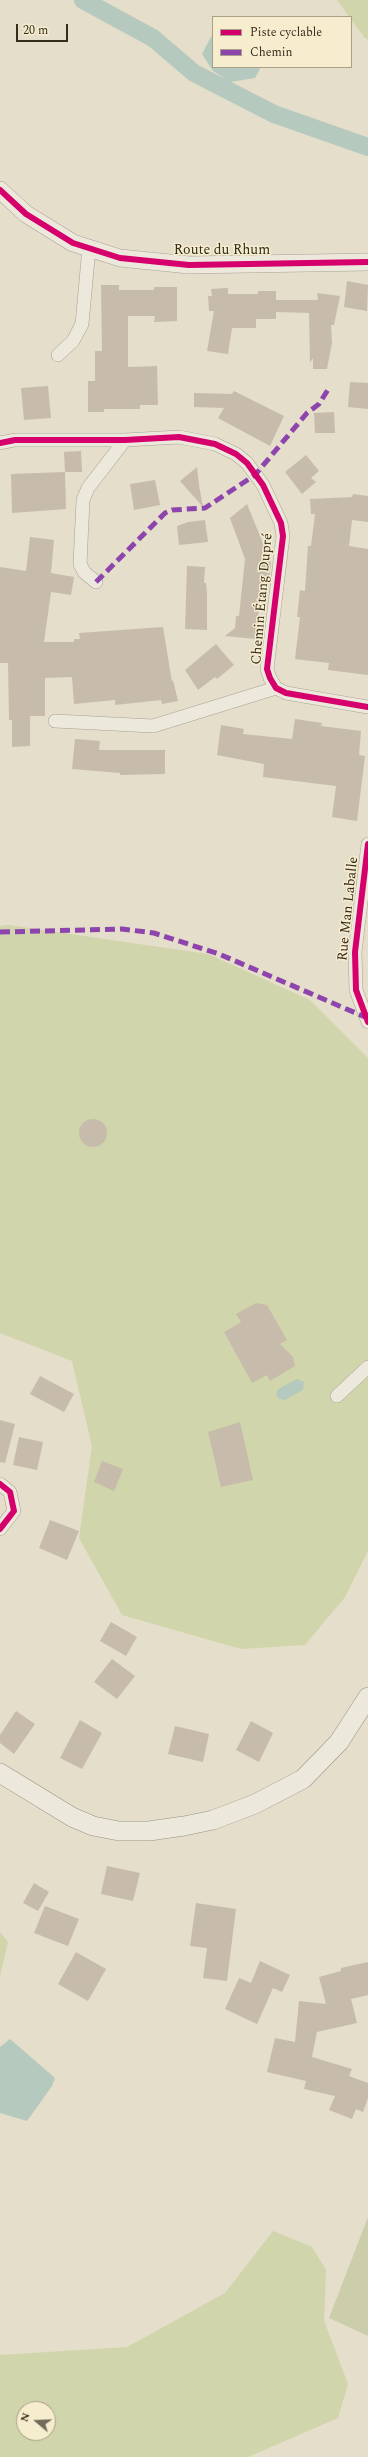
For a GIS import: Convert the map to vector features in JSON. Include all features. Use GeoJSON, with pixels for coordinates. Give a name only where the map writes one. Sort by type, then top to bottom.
{"type":"FeatureCollection","features":[{"type":"Feature","properties":{"kind":"main road"},"geometry":{"type":"LineString","coordinates":[[0,1773],[72,1817],[93,1826],[119,1831],[149,1831],[184,1826],[213,1820],[255,1804],[303,1779],[339,1742],[368,1697]]}},
{"type":"Feature","properties":{"kind":"street","name":"Route du Rhum"},"geometry":{"type":"LineString","coordinates":[[0,190],[26,214],[73,243],[120,258],[189,265],[368,262]]}},
{"type":"Feature","properties":{"kind":"street"},"geometry":{"type":"LineString","coordinates":[[58,354],[73,341],[82,324],[89,248]]}},
{"type":"Feature","properties":{"kind":"street","name":"Chemin Étang Dupré"},"geometry":{"type":"LineString","coordinates":[[0,442],[15,440],[125,440],[179,437],[215,444],[236,454],[247,463],[263,485],[281,523],[283,536],[267,669],[276,688]]}},
{"type":"Feature","properties":{"kind":"street"},"geometry":{"type":"LineString","coordinates":[[96,582],[84,572],[80,564],[83,500],[88,488],[125,440]]}},
{"type":"Feature","properties":{"kind":"street"},"geometry":{"type":"LineString","coordinates":[[55,721],[154,726],[276,688],[286,693],[368,706]]}},
{"type":"Feature","properties":{"kind":"street","name":"Rue Man Laballe"},"geometry":{"type":"LineString","coordinates":[[368,844],[355,959],[356,990],[368,1022]]}},
{"type":"Feature","properties":{"kind":"street"},"geometry":{"type":"LineString","coordinates":[[337,1396],[368,1367]]}},
{"type":"Feature","properties":{"kind":"street"},"geometry":{"type":"LineString","coordinates":[[0,1484],[10,1492],[14,1511],[0,1529]]}},
{"type":"Feature","properties":{"kind":"green space"},"geometry":{"type":"Polygon","coordinates":[[[337,0],[368,0],[368,40],[352,21],[352,16],[349,16],[337,0]]]}},
{"type":"Feature","properties":{"kind":"green space"},"geometry":{"type":"Polygon","coordinates":[[[8,925],[208,954],[310,1000],[368,1058],[368,1551],[345,1597],[305,1645],[241,1649],[122,1615],[79,1538],[92,1446],[72,1361],[0,1333],[0,926],[8,925]]]}},
{"type":"Feature","properties":{"kind":"green space"},"geometry":{"type":"Polygon","coordinates":[[[0,1932],[8,1942],[0,1976],[0,1932]]]}},
{"type":"Feature","properties":{"kind":"green space"},"geometry":{"type":"Polygon","coordinates":[[[368,2217],[368,2336],[329,2318],[368,2217]]]}},
{"type":"Feature","properties":{"kind":"green space"},"geometry":{"type":"Polygon","coordinates":[[[273,2231],[312,2247],[326,2270],[324,2321],[348,2384],[338,2418],[248,2457],[0,2457],[0,2355],[127,2347],[225,2293],[273,2231]]]}},
{"type":"Feature","properties":{"kind":"shaded area"},"geometry":{"type":"Polygon","coordinates":[[[212,35],[212,68],[260,68],[255,78],[230,82],[213,71],[202,54],[212,35]]]}},
{"type":"Feature","properties":{"kind":"shaded area"},"geometry":{"type":"Polygon","coordinates":[[[297,1379],[304,1382],[303,1390],[285,1400],[279,1399],[276,1394],[278,1389],[297,1379]]]}},
{"type":"Feature","properties":{"kind":"shaded area"},"geometry":{"type":"Polygon","coordinates":[[[10,2039],[55,2078],[52,2086],[27,2121],[0,2113],[0,2047],[10,2039]]]}},
{"type":"Feature","properties":{"kind":"building"},"geometry":{"type":"Polygon","coordinates":[[[347,281],[368,285],[367,311],[344,307],[347,281]]]}},
{"type":"Feature","properties":{"kind":"building"},"geometry":{"type":"Polygon","coordinates":[[[101,285],[119,285],[119,290],[154,290],[154,287],[177,287],[177,321],[154,322],[155,316],[128,316],[128,367],[157,366],[158,405],[140,405],[140,409],[104,409],[104,412],[88,412],[88,381],[95,381],[95,351],[102,351],[101,285]]]}},
{"type":"Feature","properties":{"kind":"building"},"geometry":{"type":"Polygon","coordinates":[[[228,288],[228,294],[258,294],[258,291],[276,291],[276,300],[318,300],[317,293],[340,296],[334,325],[331,325],[332,343],[327,369],[313,369],[313,358],[310,363],[309,313],[276,312],[276,319],[256,319],[256,328],[232,328],[228,354],[207,351],[214,311],[209,311],[208,296],[212,296],[211,289],[228,288]]]}},
{"type":"Feature","properties":{"kind":"building"},"geometry":{"type":"Polygon","coordinates":[[[350,382],[368,383],[368,409],[348,407],[350,382]]]}},
{"type":"Feature","properties":{"kind":"building"},"geometry":{"type":"Polygon","coordinates":[[[48,386],[51,418],[24,420],[21,388],[48,386]]]}},
{"type":"Feature","properties":{"kind":"building"},"geometry":{"type":"Polygon","coordinates":[[[234,391],[284,416],[270,446],[218,418],[224,408],[194,407],[194,393],[232,394],[234,391]]]}},
{"type":"Feature","properties":{"kind":"building"},"geometry":{"type":"Polygon","coordinates":[[[334,412],[335,433],[315,433],[314,413],[334,412]]]}},
{"type":"Feature","properties":{"kind":"building"},"geometry":{"type":"Polygon","coordinates":[[[81,451],[82,472],[65,472],[64,452],[81,451]]]}},
{"type":"Feature","properties":{"kind":"building"},"geometry":{"type":"Polygon","coordinates":[[[306,455],[319,471],[311,478],[316,482],[302,494],[285,472],[306,455]]]}},
{"type":"Feature","properties":{"kind":"building"},"geometry":{"type":"Polygon","coordinates":[[[197,467],[199,485],[203,507],[180,481],[197,467]]]}},
{"type":"Feature","properties":{"kind":"building"},"geometry":{"type":"Polygon","coordinates":[[[65,472],[66,509],[12,513],[11,474],[65,472]]]}},
{"type":"Feature","properties":{"kind":"building"},"geometry":{"type":"Polygon","coordinates":[[[155,480],[160,505],[134,510],[130,484],[155,480]]]}},
{"type":"Feature","properties":{"kind":"building"},"geometry":{"type":"Polygon","coordinates":[[[353,494],[368,496],[368,522],[352,520],[349,546],[368,549],[368,675],[328,670],[329,663],[295,659],[300,617],[297,617],[300,590],[305,591],[308,546],[311,546],[315,514],[311,514],[310,499],[352,497],[353,494]]]}},
{"type":"Feature","properties":{"kind":"building"},"geometry":{"type":"Polygon","coordinates":[[[247,504],[271,563],[266,606],[259,605],[256,639],[225,636],[235,628],[236,616],[239,616],[245,559],[230,518],[247,504]]]}},
{"type":"Feature","properties":{"kind":"building"},"geometry":{"type":"Polygon","coordinates":[[[205,520],[208,542],[179,545],[177,526],[188,522],[205,520]]]}},
{"type":"Feature","properties":{"kind":"building"},"geometry":{"type":"Polygon","coordinates":[[[30,537],[54,540],[51,573],[74,577],[71,595],[51,592],[44,642],[74,642],[74,639],[80,639],[79,633],[163,627],[172,682],[173,680],[178,701],[162,704],[161,700],[115,705],[115,700],[74,704],[72,677],[45,678],[45,716],[30,716],[30,746],[12,747],[12,720],[9,720],[8,663],[0,663],[0,567],[26,571],[30,537]]]}},
{"type":"Feature","properties":{"kind":"building"},"geometry":{"type":"Polygon","coordinates":[[[187,566],[205,567],[204,583],[206,583],[207,593],[207,630],[185,629],[187,566]]]}},
{"type":"Feature","properties":{"kind":"building"},"geometry":{"type":"Polygon","coordinates":[[[216,644],[234,665],[217,679],[215,677],[198,690],[185,670],[216,644]]]}},
{"type":"Feature","properties":{"kind":"building"},"geometry":{"type":"Polygon","coordinates":[[[295,719],[322,723],[321,726],[361,731],[359,755],[365,756],[357,821],[332,817],[336,786],[263,777],[264,764],[217,755],[221,725],[244,729],[243,734],[292,739],[295,719]]]}},
{"type":"Feature","properties":{"kind":"building"},"geometry":{"type":"Polygon","coordinates":[[[75,739],[100,741],[99,750],[165,750],[165,774],[120,775],[120,773],[72,769],[75,739]]]}},
{"type":"Feature","properties":{"kind":"building"},"geometry":{"type":"Polygon","coordinates":[[[93,1119],[99,1120],[103,1123],[106,1127],[106,1139],[103,1143],[99,1146],[93,1147],[87,1146],[83,1143],[80,1139],[79,1133],[80,1127],[83,1123],[87,1120],[93,1119]]]}},
{"type":"Feature","properties":{"kind":"building"},"geometry":{"type":"Polygon","coordinates":[[[256,1303],[267,1305],[287,1340],[280,1344],[293,1357],[295,1366],[270,1381],[267,1375],[252,1383],[224,1332],[241,1322],[236,1314],[256,1303]]]}},
{"type":"Feature","properties":{"kind":"building"},"geometry":{"type":"Polygon","coordinates":[[[40,1376],[74,1394],[64,1412],[30,1394],[40,1376]]]}},
{"type":"Feature","properties":{"kind":"building"},"geometry":{"type":"Polygon","coordinates":[[[0,1420],[15,1424],[5,1463],[0,1462],[0,1420]]]}},
{"type":"Feature","properties":{"kind":"building"},"geometry":{"type":"Polygon","coordinates":[[[240,1422],[253,1480],[221,1487],[208,1432],[240,1422]]]}},
{"type":"Feature","properties":{"kind":"building"},"geometry":{"type":"Polygon","coordinates":[[[19,1437],[43,1442],[37,1470],[13,1465],[19,1437]]]}},
{"type":"Feature","properties":{"kind":"building"},"geometry":{"type":"Polygon","coordinates":[[[102,1461],[123,1469],[114,1491],[94,1482],[102,1461]]]}},
{"type":"Feature","properties":{"kind":"building"},"geometry":{"type":"Polygon","coordinates":[[[50,1520],[79,1531],[67,1560],[39,1548],[50,1520]]]}},
{"type":"Feature","properties":{"kind":"building"},"geometry":{"type":"Polygon","coordinates":[[[111,1622],[137,1637],[126,1656],[100,1641],[111,1622]]]}},
{"type":"Feature","properties":{"kind":"building"},"geometry":{"type":"Polygon","coordinates":[[[112,1659],[135,1676],[117,1699],[94,1682],[112,1659]]]}},
{"type":"Feature","properties":{"kind":"building"},"geometry":{"type":"Polygon","coordinates":[[[16,1711],[35,1724],[14,1754],[0,1743],[0,1735],[16,1711]]]}},
{"type":"Feature","properties":{"kind":"building"},"geometry":{"type":"Polygon","coordinates":[[[80,1720],[102,1733],[82,1769],[60,1758],[80,1720]]]}},
{"type":"Feature","properties":{"kind":"building"},"geometry":{"type":"Polygon","coordinates":[[[251,1721],[273,1733],[259,1762],[236,1750],[251,1721]]]}},
{"type":"Feature","properties":{"kind":"building"},"geometry":{"type":"Polygon","coordinates":[[[175,1726],[209,1734],[203,1762],[168,1754],[175,1726]]]}},
{"type":"Feature","properties":{"kind":"building"},"geometry":{"type":"Polygon","coordinates":[[[107,1866],[140,1873],[133,1901],[101,1894],[107,1866]]]}},
{"type":"Feature","properties":{"kind":"building"},"geometry":{"type":"Polygon","coordinates":[[[34,1883],[49,1892],[38,1911],[23,1903],[34,1883]]]}},
{"type":"Feature","properties":{"kind":"building"},"geometry":{"type":"Polygon","coordinates":[[[196,1903],[236,1909],[227,1981],[203,1978],[207,1948],[190,1946],[196,1903]]]}},
{"type":"Feature","properties":{"kind":"building"},"geometry":{"type":"Polygon","coordinates":[[[45,1906],[79,1919],[68,1946],[34,1933],[45,1906]]]}},
{"type":"Feature","properties":{"kind":"building"},"geometry":{"type":"Polygon","coordinates":[[[76,1952],[106,1969],[88,2001],[58,1984],[76,1952]]]}},
{"type":"Feature","properties":{"kind":"building"},"geometry":{"type":"Polygon","coordinates":[[[260,1961],[290,1975],[282,1992],[273,1988],[257,2024],[225,2009],[239,1978],[251,1983],[260,1961]]]}},
{"type":"Feature","properties":{"kind":"building"},"geometry":{"type":"Polygon","coordinates":[[[368,1962],[368,1995],[351,1999],[357,2023],[317,2032],[312,2057],[352,2069],[349,2076],[368,2083],[368,2098],[363,2112],[356,2109],[352,2119],[329,2110],[335,2096],[304,2089],[306,2081],[267,2072],[275,2038],[295,2042],[299,2001],[326,2004],[319,1977],[341,1971],[341,1968],[368,1962]]]}},
{"type":"Feature","properties":{"kind":"waterway"},"geometry":{"type":"LineString","coordinates":[[83,0],[153,38],[194,73],[274,114],[368,147]]}},
{"type":"Feature","properties":{"kind":"marked path"},"geometry":{"type":"LineString","coordinates":[[96,582],[165,513],[172,510],[205,508],[255,475],[307,413],[319,404],[329,388]]}},
{"type":"Feature","properties":{"kind":"marked path"},"geometry":{"type":"LineString","coordinates":[[0,932],[122,929],[154,933],[219,954],[365,1017]]}},
{"type":"Feature","properties":{"kind":"cycle path"},"geometry":{"type":"LineString","coordinates":[[0,190],[26,214],[73,243],[120,258],[189,265],[368,262]]}},
{"type":"Feature","properties":{"kind":"cycle path"},"geometry":{"type":"LineString","coordinates":[[0,443],[15,440],[125,440],[179,437],[215,444],[236,454],[247,463],[263,485],[281,523],[283,536],[267,669],[270,678],[276,688],[286,693],[368,707]]}},
{"type":"Feature","properties":{"kind":"cycle path"},"geometry":{"type":"LineString","coordinates":[[368,844],[355,952],[356,990],[368,1022]]}},
{"type":"Feature","properties":{"kind":"cycle path"},"geometry":{"type":"LineString","coordinates":[[0,1484],[10,1492],[14,1511],[0,1529]]}}]}
